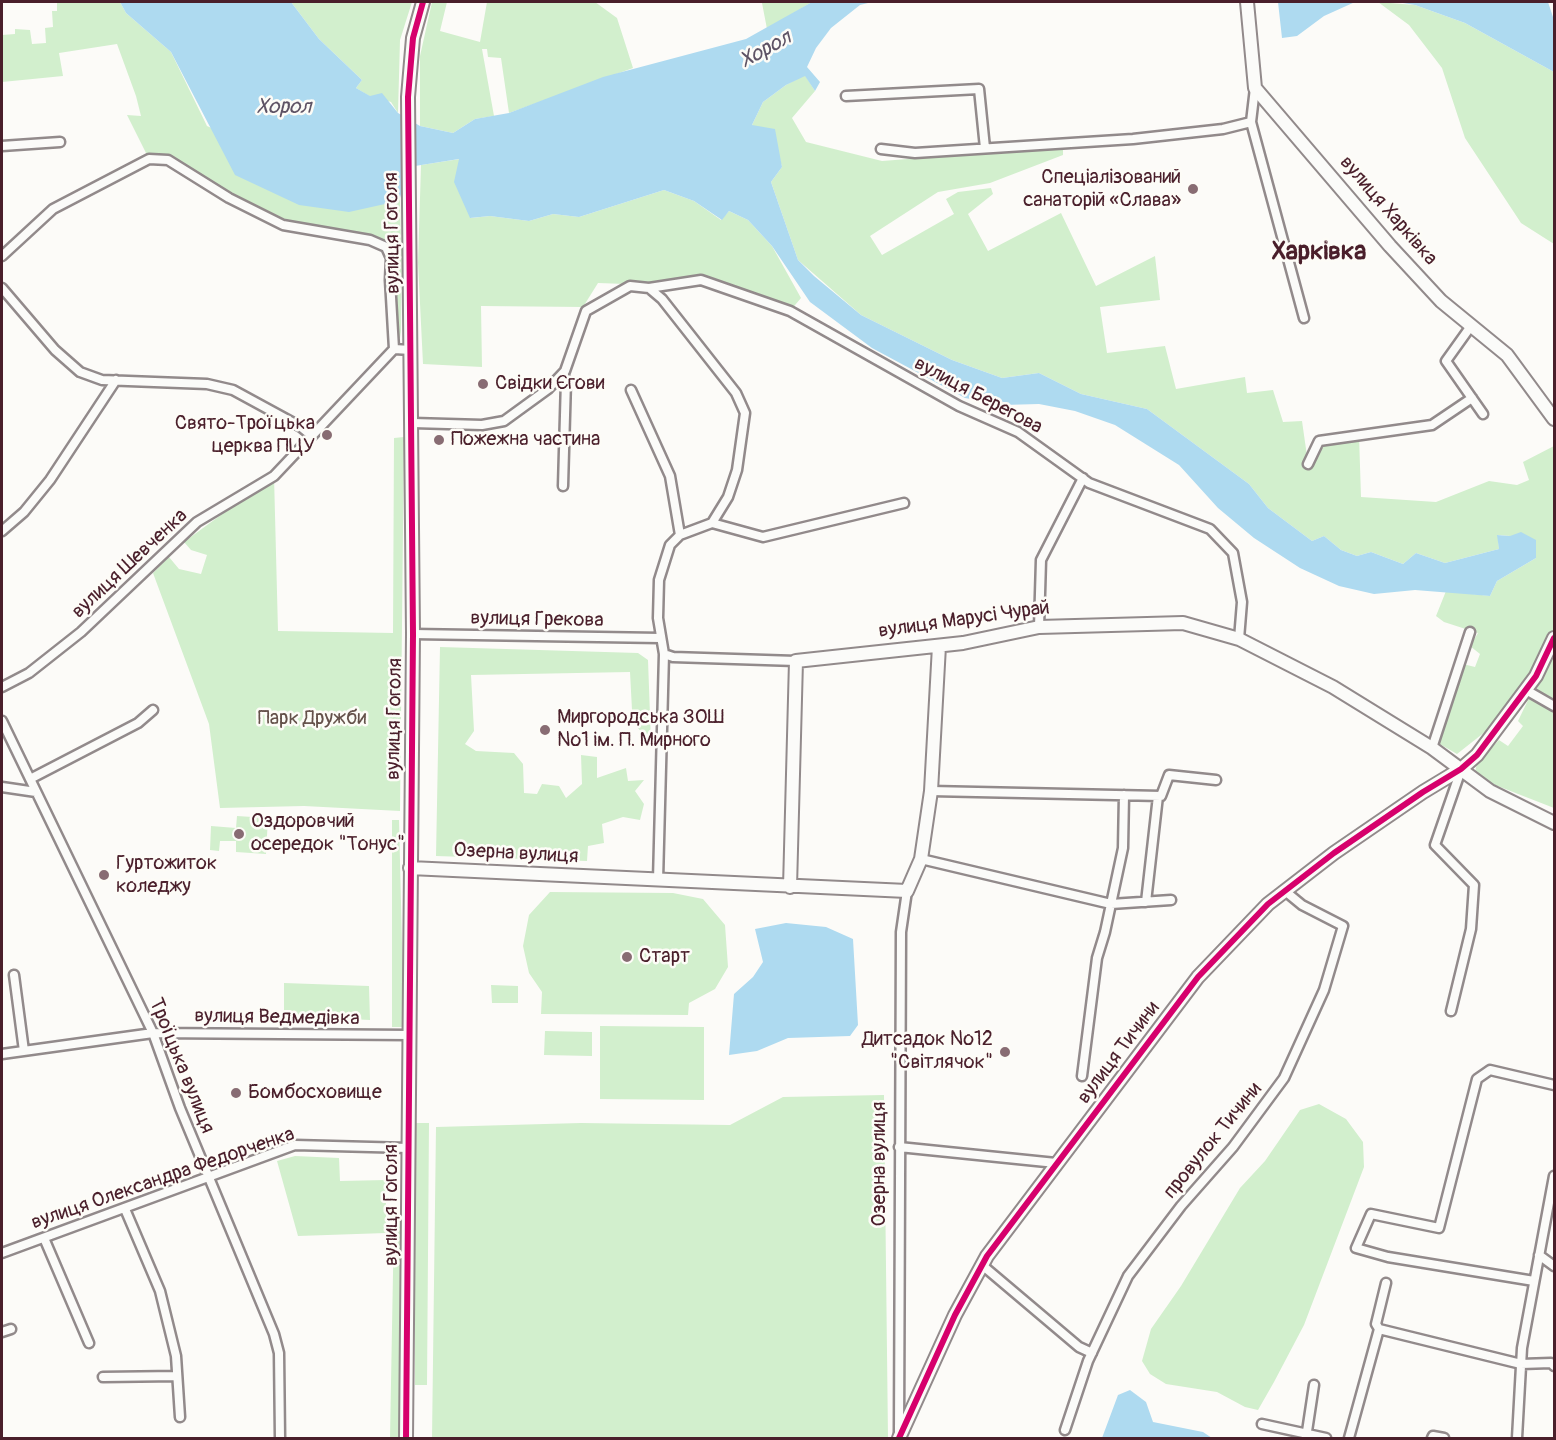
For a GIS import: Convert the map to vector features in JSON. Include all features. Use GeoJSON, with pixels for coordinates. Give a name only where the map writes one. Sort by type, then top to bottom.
{"type":"FeatureCollection","features":[{"type":"Feature","properties":{"kind":"street","name":"вулиця Гоголя"},"geometry":{"type":"LineString","coordinates":[[406,1438],[413,634],[413,423],[408,97],[413,38],[423,2]]}},
{"type":"Feature","properties":{"kind":"street"},"geometry":{"type":"LineString","coordinates":[[1247,2],[1255,88],[1251,122],[1304,318]]}},
{"type":"Feature","properties":{"kind":"street"},"geometry":{"type":"LineString","coordinates":[[846,96],[979,88],[985,148]]}},
{"type":"Feature","properties":{"kind":"street","name":"вулиця Харківка"},"geometry":{"type":"LineString","coordinates":[[1255,88],[1390,246],[1441,301],[1507,355],[1554,419]]}},
{"type":"Feature","properties":{"kind":"street"},"geometry":{"type":"LineString","coordinates":[[881,149],[915,153],[1133,139],[1223,129],[1251,122]]}},
{"type":"Feature","properties":{"kind":"street"},"geometry":{"type":"LineString","coordinates":[[2,146],[60,142]]}},
{"type":"Feature","properties":{"kind":"street"},"geometry":{"type":"LineString","coordinates":[[2,256],[53,209],[149,159],[168,159],[229,198],[283,225],[370,240],[386,247],[391,258],[394,349],[411,350]]}},
{"type":"Feature","properties":{"kind":"street","name":"вулиця Берегова"},"geometry":{"type":"LineString","coordinates":[[563,374],[574,351],[586,311],[630,286],[649,288],[701,280],[790,311],[959,406],[1018,432],[1083,478],[1210,529],[1233,553],[1242,602],[1239,639]]}},
{"type":"Feature","properties":{"kind":"street"},"geometry":{"type":"LineString","coordinates":[[2,288],[55,350],[80,372],[102,380],[207,384],[233,390],[301,427],[312,436]]}},
{"type":"Feature","properties":{"kind":"street"},"geometry":{"type":"LineString","coordinates":[[649,288],[662,298],[699,343],[736,393],[744,413],[737,470],[728,497],[712,523]]}},
{"type":"Feature","properties":{"kind":"street"},"geometry":{"type":"LineString","coordinates":[[1471,326],[1446,361],[1483,414]]}},
{"type":"Feature","properties":{"kind":"street","name":"вулиця Шевченка"},"geometry":{"type":"LineString","coordinates":[[2,687],[29,673],[81,632],[197,522],[274,477],[394,349]]}},
{"type":"Feature","properties":{"kind":"street"},"geometry":{"type":"LineString","coordinates":[[413,423],[482,425],[504,422],[549,389],[563,374],[566,380],[563,486]]}},
{"type":"Feature","properties":{"kind":"street"},"geometry":{"type":"LineString","coordinates":[[2,531],[24,512],[50,480],[116,380]]}},
{"type":"Feature","properties":{"kind":"street"},"geometry":{"type":"LineString","coordinates":[[631,390],[670,476],[680,535]]}},
{"type":"Feature","properties":{"kind":"street"},"geometry":{"type":"LineString","coordinates":[[1308,464],[1319,441],[1432,425],[1472,398]]}},
{"type":"Feature","properties":{"kind":"street"},"geometry":{"type":"LineString","coordinates":[[1039,627],[1041,560],[1083,478]]}},
{"type":"Feature","properties":{"kind":"street"},"geometry":{"type":"LineString","coordinates":[[658,880],[664,654],[660,638],[659,580],[670,545],[680,535],[712,523],[763,537],[904,503]]}},
{"type":"Feature","properties":{"kind":"street","name":"вулиця Марусі Чурай"},"geometry":{"type":"LineString","coordinates":[[664,654],[673,657],[795,662],[939,646],[1039,627],[1183,623],[1239,639],[1333,687],[1432,748],[1491,790],[1554,823]]}},
{"type":"Feature","properties":{"kind":"street"},"geometry":{"type":"LineString","coordinates":[[1432,748],[1470,632]]}},
{"type":"Feature","properties":{"kind":"street","name":"вулиця Грекова"},"geometry":{"type":"LineString","coordinates":[[413,634],[660,638]]}},
{"type":"Feature","properties":{"kind":"street"},"geometry":{"type":"LineString","coordinates":[[1451,1011],[1471,929],[1474,885],[1435,845],[1461,769],[1490,739],[1526,690],[1554,638]]}},
{"type":"Feature","properties":{"kind":"street","name":"Озерна вулиця"},"geometry":{"type":"LineString","coordinates":[[899,1437],[901,932],[907,891],[921,859],[931,791],[939,646]]}},
{"type":"Feature","properties":{"kind":"street"},"geometry":{"type":"LineString","coordinates":[[790,887],[795,662]]}},
{"type":"Feature","properties":{"kind":"street"},"geometry":{"type":"LineString","coordinates":[[1526,690],[1554,706]]}},
{"type":"Feature","properties":{"kind":"street"},"geometry":{"type":"LineString","coordinates":[[30,779],[138,723],[153,710]]}},
{"type":"Feature","properties":{"kind":"street","name":"Троїцька вулиця"},"geometry":{"type":"LineString","coordinates":[[2,721],[153,1033],[209,1178],[274,1334],[279,1353],[280,1438]]}},
{"type":"Feature","properties":{"kind":"street","name":"вулиця Тичини"},"geometry":{"type":"LineString","coordinates":[[899,1437],[955,1315],[982,1265],[1056,1163],[1198,977],[1268,904],[1414,798],[1461,769]]}},
{"type":"Feature","properties":{"kind":"street"},"geometry":{"type":"LineString","coordinates":[[931,791],[1161,796],[1169,775],[1216,780]]}},
{"type":"Feature","properties":{"kind":"street"},"geometry":{"type":"LineString","coordinates":[[2,786],[36,792]]}},
{"type":"Feature","properties":{"kind":"street"},"geometry":{"type":"LineString","coordinates":[[1082,1076],[1097,958],[1123,848],[1124,795]]}},
{"type":"Feature","properties":{"kind":"street"},"geometry":{"type":"LineString","coordinates":[[1146,902],[1158,796]]}},
{"type":"Feature","properties":{"kind":"street"},"geometry":{"type":"LineString","coordinates":[[921,859],[1111,904],[1171,900]]}},
{"type":"Feature","properties":{"kind":"street","name":"Озерна вулиця"},"geometry":{"type":"LineString","coordinates":[[410,868],[907,891]]}},
{"type":"Feature","properties":{"kind":"street","name":"провулок Тичини"},"geometry":{"type":"LineString","coordinates":[[1065,1430],[1092,1353],[1128,1276],[1181,1206],[1233,1147],[1284,1078],[1324,990],[1343,926],[1302,905],[1285,891]]}},
{"type":"Feature","properties":{"kind":"street"},"geometry":{"type":"LineString","coordinates":[[14,975],[24,1051]]}},
{"type":"Feature","properties":{"kind":"street","name":"вулиця Ведмедівка"},"geometry":{"type":"LineString","coordinates":[[2,1054],[153,1033],[410,1035]]}},
{"type":"Feature","properties":{"kind":"street"},"geometry":{"type":"LineString","coordinates":[[1534,1281],[1388,1257],[1356,1248],[1371,1214],[1439,1228],[1478,1079],[1490,1070],[1554,1085]]}},
{"type":"Feature","properties":{"kind":"street","name":"вулиця Олександра Федорченка"},"geometry":{"type":"LineString","coordinates":[[2,1253],[296,1145],[409,1148]]}},
{"type":"Feature","properties":{"kind":"street"},"geometry":{"type":"LineString","coordinates":[[899,1147],[1056,1163]]}},
{"type":"Feature","properties":{"kind":"street"},"geometry":{"type":"LineString","coordinates":[[1517,1438],[1521,1364],[1554,1176]]}},
{"type":"Feature","properties":{"kind":"street"},"geometry":{"type":"LineString","coordinates":[[125,1209],[159,1291],[176,1356],[180,1417]]}},
{"type":"Feature","properties":{"kind":"street"},"geometry":{"type":"LineString","coordinates":[[44,1238],[89,1343]]}},
{"type":"Feature","properties":{"kind":"street"},"geometry":{"type":"LineString","coordinates":[[1539,1255],[1554,1266]]}},
{"type":"Feature","properties":{"kind":"street"},"geometry":{"type":"LineString","coordinates":[[982,1265],[1079,1347],[1092,1353]]}},
{"type":"Feature","properties":{"kind":"street"},"geometry":{"type":"LineString","coordinates":[[1349,1438],[1379,1329],[1376,1324],[1386,1283]]}},
{"type":"Feature","properties":{"kind":"street"},"geometry":{"type":"LineString","coordinates":[[2,1332],[11,1329]]}},
{"type":"Feature","properties":{"kind":"street"},"geometry":{"type":"LineString","coordinates":[[1379,1329],[1521,1364],[1551,1364],[1554,1366]]}},
{"type":"Feature","properties":{"kind":"street"},"geometry":{"type":"LineString","coordinates":[[103,1377],[177,1376]]}},
{"type":"Feature","properties":{"kind":"street"},"geometry":{"type":"LineString","coordinates":[[1307,1436],[1314,1385]]}},
{"type":"Feature","properties":{"kind":"street"},"geometry":{"type":"LineString","coordinates":[[1262,1424],[1307,1436],[1326,1438]]}},
{"type":"Feature","properties":{"kind":"street"},"geometry":{"type":"LineString","coordinates":[[1432,1438],[1444,1438]]}},
{"type":"Feature","properties":{"kind":"green space"},"geometry":{"type":"Polygon","coordinates":[[[57,2],[120,2],[126,13],[171,52],[207,126],[385,204],[400,198],[401,246],[386,247],[283,225],[168,160],[149,159],[127,115],[141,116],[117,44],[59,53],[63,76],[2,82],[2,35],[15,34],[15,29],[30,30],[32,44],[46,43],[45,28],[53,27],[52,11],[57,11],[57,2]]]}},
{"type":"Feature","properties":{"kind":"green space"},"geometry":{"type":"Polygon","coordinates":[[[291,2],[412,2],[400,40],[398,113],[391,102],[371,97],[356,88],[362,80],[319,39],[291,2]]]}},
{"type":"Feature","properties":{"kind":"green space"},"geometry":{"type":"Polygon","coordinates":[[[432,2],[447,2],[440,31],[480,42],[487,2],[595,2],[617,18],[633,68],[509,113],[501,58],[488,57],[487,49],[482,49],[494,116],[475,119],[453,133],[420,126],[420,56],[432,2]]]}},
{"type":"Feature","properties":{"kind":"green space"},"geometry":{"type":"Polygon","coordinates":[[[812,2],[767,29],[762,3],[812,2]]]}},
{"type":"Feature","properties":{"kind":"green space"},"geometry":{"type":"Polygon","coordinates":[[[1378,2],[1415,5],[1465,23],[1554,72],[1554,244],[1521,223],[1465,138],[1442,68],[1409,25],[1378,2]]]}},
{"type":"Feature","properties":{"kind":"green space"},"geometry":{"type":"Polygon","coordinates":[[[805,75],[815,91],[792,118],[806,142],[882,161],[1063,147],[1063,155],[990,183],[938,192],[870,236],[882,255],[954,214],[946,199],[958,192],[991,188],[993,194],[968,214],[988,251],[1061,213],[1096,286],[1155,256],[1160,300],[1100,307],[1107,353],[1165,346],[1176,389],[1245,377],[1247,393],[1273,390],[1283,422],[1302,421],[1308,463],[1319,441],[1359,435],[1361,497],[1436,502],[1489,481],[1517,485],[1529,480],[1523,462],[1554,446],[1554,638],[1495,724],[1457,754],[1438,743],[1463,664],[1475,667],[1480,654],[1470,646],[1478,633],[1444,622],[1436,616],[1446,591],[1490,596],[1497,581],[1536,558],[1510,536],[1498,535],[1499,549],[1445,563],[1416,553],[1403,564],[1371,552],[1357,556],[1341,550],[1324,536],[1312,541],[1268,508],[1249,484],[1147,409],[1081,394],[1039,373],[1002,378],[952,360],[861,315],[798,260],[771,182],[782,167],[778,153],[752,125],[763,102],[786,85],[805,75]]]}},
{"type":"Feature","properties":{"kind":"green space"},"geometry":{"type":"Polygon","coordinates":[[[460,159],[471,218],[490,216],[529,221],[553,214],[579,217],[664,190],[694,201],[721,220],[729,211],[748,220],[772,246],[801,298],[790,311],[701,280],[653,285],[598,283],[583,307],[481,306],[482,367],[423,364],[418,263],[421,165],[460,159]]]}},
{"type":"Feature","properties":{"kind":"green space"},"geometry":{"type":"Polygon","coordinates":[[[402,248],[401,331],[400,338],[396,338],[392,249],[402,248]]]}},
{"type":"Feature","properties":{"kind":"green space","name":"Парк Дружби"},"geometry":{"type":"Polygon","coordinates":[[[404,437],[400,811],[304,806],[220,808],[209,724],[153,573],[169,557],[179,569],[201,574],[207,555],[191,550],[184,542],[274,476],[278,631],[393,633],[394,438],[404,437]]]}},
{"type":"Feature","properties":{"kind":"green space"},"geometry":{"type":"Polygon","coordinates":[[[440,647],[638,653],[648,660],[651,743],[637,727],[632,710],[630,672],[471,675],[474,731],[465,744],[476,751],[514,753],[523,764],[524,793],[537,794],[542,784],[559,786],[566,798],[582,784],[581,755],[597,757],[597,778],[626,768],[628,781],[644,780],[635,791],[644,804],[640,820],[623,817],[602,824],[604,843],[588,846],[587,861],[436,856],[440,647]]]}},
{"type":"Feature","properties":{"kind":"green space"},"geometry":{"type":"Polygon","coordinates":[[[1554,648],[1554,701],[1544,698],[1533,688],[1554,648]]]}},
{"type":"Feature","properties":{"kind":"green space"},"geometry":{"type":"Polygon","coordinates":[[[1530,696],[1554,713],[1554,808],[1490,783],[1475,772],[1477,763],[1499,740],[1508,746],[1523,726],[1518,721],[1530,696]]]}},
{"type":"Feature","properties":{"kind":"green space","name":"Оздоровчий осередок \"Тонус\""},"geometry":{"type":"Polygon","coordinates":[[[237,816],[268,818],[266,854],[236,852],[236,841],[220,841],[219,851],[210,850],[211,826],[236,828],[237,816]]]}},
{"type":"Feature","properties":{"kind":"green space"},"geometry":{"type":"Polygon","coordinates":[[[392,820],[399,820],[404,1027],[392,1027],[392,820]]]}},
{"type":"Feature","properties":{"kind":"green space","name":"Старт"},"geometry":{"type":"Polygon","coordinates":[[[550,892],[673,893],[703,899],[725,925],[728,967],[715,989],[689,1003],[688,1015],[541,1014],[542,992],[529,973],[523,946],[529,915],[550,892]]]}},
{"type":"Feature","properties":{"kind":"green space"},"geometry":{"type":"Polygon","coordinates":[[[284,983],[369,986],[370,1020],[284,1016],[284,983]]]}},
{"type":"Feature","properties":{"kind":"green space"},"geometry":{"type":"Polygon","coordinates":[[[491,985],[518,986],[518,1003],[492,1003],[491,985]]]}},
{"type":"Feature","properties":{"kind":"green space"},"geometry":{"type":"Polygon","coordinates":[[[600,1026],[704,1027],[704,1100],[600,1099],[600,1026]]]}},
{"type":"Feature","properties":{"kind":"green space"},"geometry":{"type":"Polygon","coordinates":[[[545,1031],[592,1032],[592,1056],[544,1055],[545,1031]]]}},
{"type":"Feature","properties":{"kind":"green space"},"geometry":{"type":"Polygon","coordinates":[[[884,1095],[888,1438],[432,1438],[436,1127],[581,1123],[730,1125],[783,1097],[884,1095]]]}},
{"type":"Feature","properties":{"kind":"green space"},"geometry":{"type":"Polygon","coordinates":[[[1319,1104],[1346,1119],[1363,1142],[1364,1167],[1304,1325],[1274,1382],[1258,1410],[1245,1407],[1217,1392],[1166,1384],[1150,1374],[1142,1361],[1151,1329],[1181,1286],[1240,1188],[1265,1161],[1300,1110],[1319,1104]]]}},
{"type":"Feature","properties":{"kind":"green space"},"geometry":{"type":"Polygon","coordinates":[[[415,1123],[429,1123],[427,1385],[415,1385],[415,1123]]]}},
{"type":"Feature","properties":{"kind":"green space"},"geometry":{"type":"Polygon","coordinates":[[[295,1156],[339,1158],[340,1181],[386,1180],[386,1233],[298,1236],[277,1161],[295,1156]]]}},
{"type":"Feature","properties":{"kind":"green space"},"geometry":{"type":"Polygon","coordinates":[[[394,1218],[402,1219],[400,1438],[390,1438],[394,1218]]]}},
{"type":"Feature","properties":{"kind":"water","name":"Хорол"},"geometry":{"type":"Polygon","coordinates":[[[120,2],[291,2],[319,39],[362,80],[356,88],[370,96],[382,93],[398,113],[420,126],[453,133],[475,119],[509,113],[603,77],[746,39],[812,2],[872,2],[860,5],[831,28],[816,48],[807,67],[820,82],[815,91],[805,76],[786,85],[763,102],[752,125],[775,129],[782,167],[771,182],[798,260],[814,276],[861,315],[952,360],[1002,378],[1039,373],[1081,394],[1147,409],[1249,484],[1268,508],[1312,541],[1324,536],[1341,550],[1357,556],[1371,552],[1403,564],[1416,553],[1445,563],[1499,549],[1497,535],[1510,536],[1521,532],[1536,540],[1536,558],[1497,581],[1490,596],[1415,590],[1374,594],[1339,586],[1300,568],[1254,538],[1218,508],[1179,465],[1115,425],[1075,411],[1039,404],[1003,405],[965,398],[872,348],[810,302],[772,246],[748,220],[729,211],[722,220],[694,201],[664,190],[579,217],[553,214],[529,221],[490,216],[470,218],[454,182],[459,159],[415,166],[405,179],[400,198],[385,204],[349,212],[299,205],[235,175],[171,52],[126,13],[120,2]]]}},
{"type":"Feature","properties":{"kind":"water"},"geometry":{"type":"Polygon","coordinates":[[[1278,2],[1355,2],[1324,16],[1297,36],[1282,38],[1278,2]]]}},
{"type":"Feature","properties":{"kind":"water"},"geometry":{"type":"Polygon","coordinates":[[[1397,2],[1548,2],[1554,20],[1554,72],[1465,23],[1415,5],[1397,2]]]}},
{"type":"Feature","properties":{"kind":"water"},"geometry":{"type":"Polygon","coordinates":[[[786,923],[826,927],[853,939],[858,1025],[850,1036],[788,1038],[757,1051],[729,1055],[734,994],[753,977],[763,962],[755,929],[786,923]]]}},
{"type":"Feature","properties":{"kind":"water"},"geometry":{"type":"Polygon","coordinates":[[[1130,1390],[1146,1402],[1153,1422],[1203,1432],[1212,1438],[1102,1438],[1118,1395],[1130,1390]]]}},
{"type":"Feature","properties":{"kind":"cycle path"},"geometry":{"type":"LineString","coordinates":[[406,1438],[413,634],[408,97],[413,38],[423,2]]}},
{"type":"Feature","properties":{"kind":"cycle path"},"geometry":{"type":"LineString","coordinates":[[899,1438],[955,1315],[987,1256],[1198,977],[1268,904],[1334,853],[1461,769],[1477,755],[1536,676],[1554,638]]}},
{"type":"Feature","properties":{"kind":"place","name":"Спеціалізований санаторій «Слава»"},"geometry":{"type":"Point","coordinates":[1193,189]}},
{"type":"Feature","properties":{"kind":"place","name":"Свідки Єгови"},"geometry":{"type":"Point","coordinates":[483,384]}},
{"type":"Feature","properties":{"kind":"place","name":"Свято-Троїцька церква ПЦУ"},"geometry":{"type":"Point","coordinates":[327,435]}},
{"type":"Feature","properties":{"kind":"place","name":"Пожежна частина"},"geometry":{"type":"Point","coordinates":[439,440]}},
{"type":"Feature","properties":{"kind":"place","name":"Миргородська ЗОШ №1 ім. П. Мирного"},"geometry":{"type":"Point","coordinates":[545,730]}},
{"type":"Feature","properties":{"kind":"place","name":"Оздоровчий осередок \"Тонус\""},"geometry":{"type":"Point","coordinates":[239,834]}},
{"type":"Feature","properties":{"kind":"place","name":"Гуртожиток коледжу"},"geometry":{"type":"Point","coordinates":[104,875]}},
{"type":"Feature","properties":{"kind":"place","name":"Старт"},"geometry":{"type":"Point","coordinates":[627,957]}},
{"type":"Feature","properties":{"kind":"place","name":"Дитсадок №12 \"Світлячок\""},"geometry":{"type":"Point","coordinates":[1005,1052]}},
{"type":"Feature","properties":{"kind":"place","name":"Бомбосховище"},"geometry":{"type":"Point","coordinates":[236,1093]}},
{"type":"Feature","properties":{"kind":"district","name":"Харківка"},"geometry":{"type":"Point","coordinates":[1319,252]}}]}
